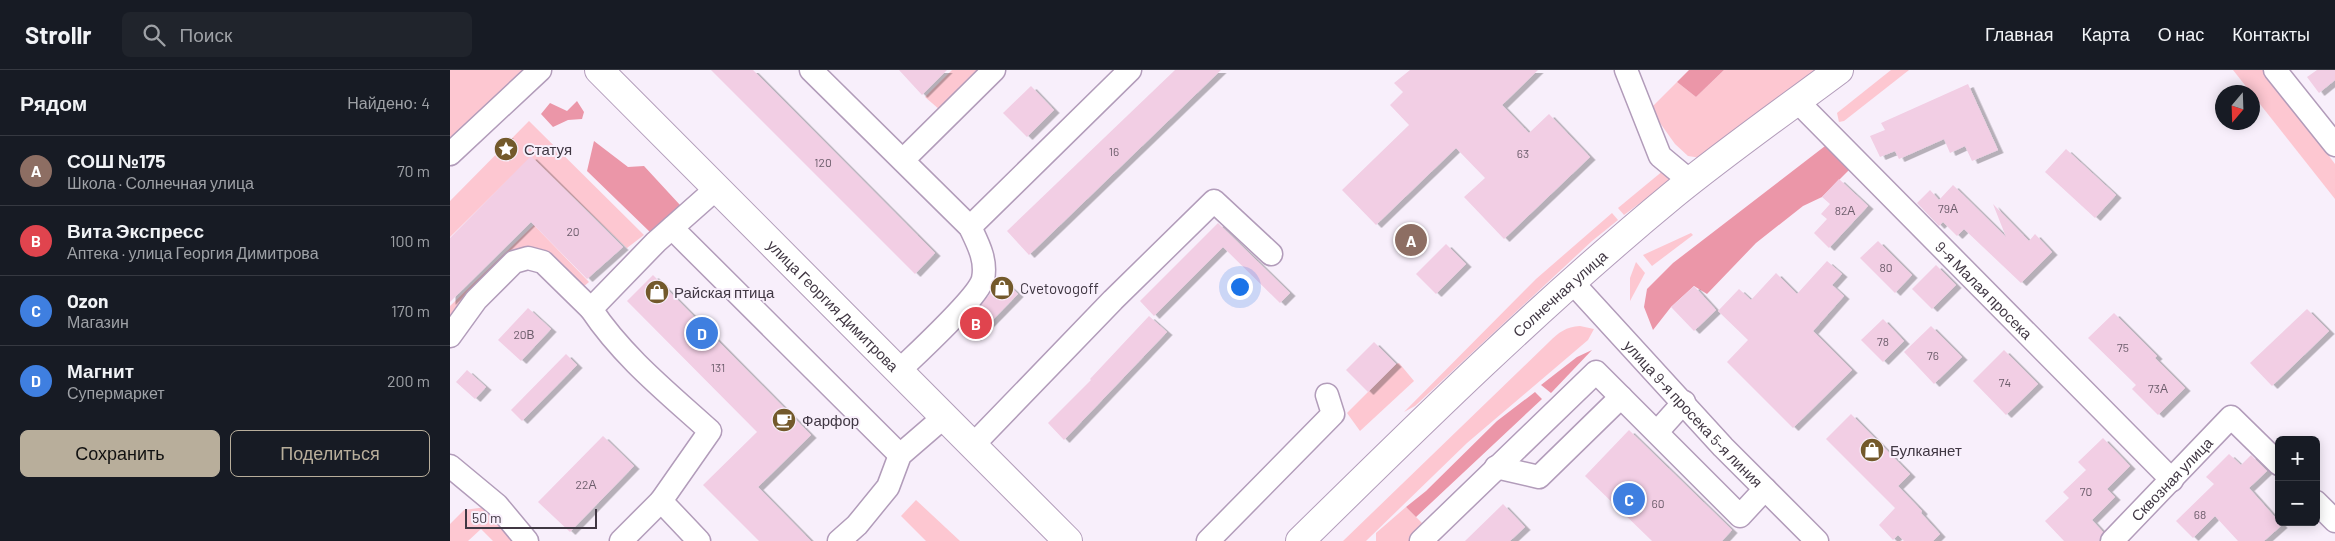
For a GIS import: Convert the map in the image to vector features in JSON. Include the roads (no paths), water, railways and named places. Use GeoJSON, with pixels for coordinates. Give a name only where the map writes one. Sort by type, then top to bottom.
{"type":"FeatureCollection","features":[{"type":"Feature","properties":{"kind":"main road","name":"улица Георгия Димитрова"},"geometry":{"type":"LineString","coordinates":[[599,70],[1068,541]]}},
{"type":"Feature","properties":{"kind":"main road","name":"Солнечная улица"},"geometry":{"type":"LineString","coordinates":[[1300,541],[1522,326],[1572,282],[1690,181],[1839,70]]}},
{"type":"Feature","properties":{"kind":"street"},"geometry":{"type":"LineString","coordinates":[[450,154],[540,70]]}},
{"type":"Feature","properties":{"kind":"street"},"geometry":{"type":"LineString","coordinates":[[811,70],[970,228],[983,254],[982,280],[964,305],[899,371]]}},
{"type":"Feature","properties":{"kind":"street"},"geometry":{"type":"LineString","coordinates":[[902,160],[994,70]]}},
{"type":"Feature","properties":{"kind":"street"},"geometry":{"type":"LineString","coordinates":[[970,228],[1130,70]]}},
{"type":"Feature","properties":{"kind":"street"},"geometry":{"type":"LineString","coordinates":[[1626,70],[1660,156],[1690,181]]}},
{"type":"Feature","properties":{"kind":"street"},"geometry":{"type":"LineString","coordinates":[[2275,70],[2335,144]]}},
{"type":"Feature","properties":{"kind":"street","name":"9-я Малая просека"},"geometry":{"type":"LineString","coordinates":[[1798,101],[2172,480]]}},
{"type":"Feature","properties":{"kind":"street"},"geometry":{"type":"LineString","coordinates":[[591,309],[672,228],[717,188]]}},
{"type":"Feature","properties":{"kind":"street"},"geometry":{"type":"LineString","coordinates":[[973,445],[1113,300],[1214,202],[1271,254]]}},
{"type":"Feature","properties":{"kind":"street"},"geometry":{"type":"LineString","coordinates":[[672,228],[900,455]]}},
{"type":"Feature","properties":{"kind":"street"},"geometry":{"type":"LineString","coordinates":[[450,336],[482,294],[514,262],[528,258],[543,262],[591,309],[609,336],[638,366],[710,431],[661,501],[621,541]]}},
{"type":"Feature","properties":{"kind":"street","name":"улица 9-я просека 5-я линия"},"geometry":{"type":"LineString","coordinates":[[1572,282],[1684,402],[1723,447],[1817,541]]}},
{"type":"Feature","properties":{"kind":"street"},"geometry":{"type":"LineString","coordinates":[[1421,541],[1596,372],[1740,516],[1765,489]]}},
{"type":"Feature","properties":{"kind":"street"},"geometry":{"type":"LineString","coordinates":[[1208,541],[1333,414],[1327,395]]}},
{"type":"Feature","properties":{"kind":"street"},"geometry":{"type":"LineString","coordinates":[[1496,467],[1538,477],[1621,397]]}},
{"type":"Feature","properties":{"kind":"street"},"geometry":{"type":"LineString","coordinates":[[1656,432],[1684,402]]}},
{"type":"Feature","properties":{"kind":"street"},"geometry":{"type":"LineString","coordinates":[[839,541],[857,525],[888,488],[900,455],[944,417]]}},
{"type":"Feature","properties":{"kind":"street","name":"Сквозная улица"},"geometry":{"type":"LineString","coordinates":[[2112,541],[2231,417],[2275,460]]}},
{"type":"Feature","properties":{"kind":"street"},"geometry":{"type":"LineString","coordinates":[[450,466],[498,505],[527,541]]}},
{"type":"Feature","properties":{"kind":"street"},"geometry":{"type":"LineString","coordinates":[[661,501],[699,541]]}},
{"type":"Feature","properties":{"kind":"street"},"geometry":{"type":"LineString","coordinates":[[2320,506],[2335,521]]}},
{"type":"Feature","properties":{"kind":"place","name":"Статуя"},"geometry":{"type":"Point","coordinates":[506,149]}},
{"type":"Feature","properties":{"kind":"place","name":"СОШ №175"},"geometry":{"type":"Point","coordinates":[1411,240]}},
{"type":"Feature","properties":{"kind":"place","name":"Cvetovogoff"},"geometry":{"type":"Point","coordinates":[1002,288]}},
{"type":"Feature","properties":{"kind":"place","name":"Райская птица"},"geometry":{"type":"Point","coordinates":[657,292]}},
{"type":"Feature","properties":{"kind":"place","name":"Вита Экспресс"},"geometry":{"type":"Point","coordinates":[976,323]}},
{"type":"Feature","properties":{"kind":"place","name":"Магнит"},"geometry":{"type":"Point","coordinates":[702,333]}},
{"type":"Feature","properties":{"kind":"place","name":"Фарфор"},"geometry":{"type":"Point","coordinates":[784,420]}},
{"type":"Feature","properties":{"kind":"place","name":"Булкаянет"},"geometry":{"type":"Point","coordinates":[1872,450]}},
{"type":"Feature","properties":{"kind":"place","name":"Ozon"},"geometry":{"type":"Point","coordinates":[1629,499]}}]}
